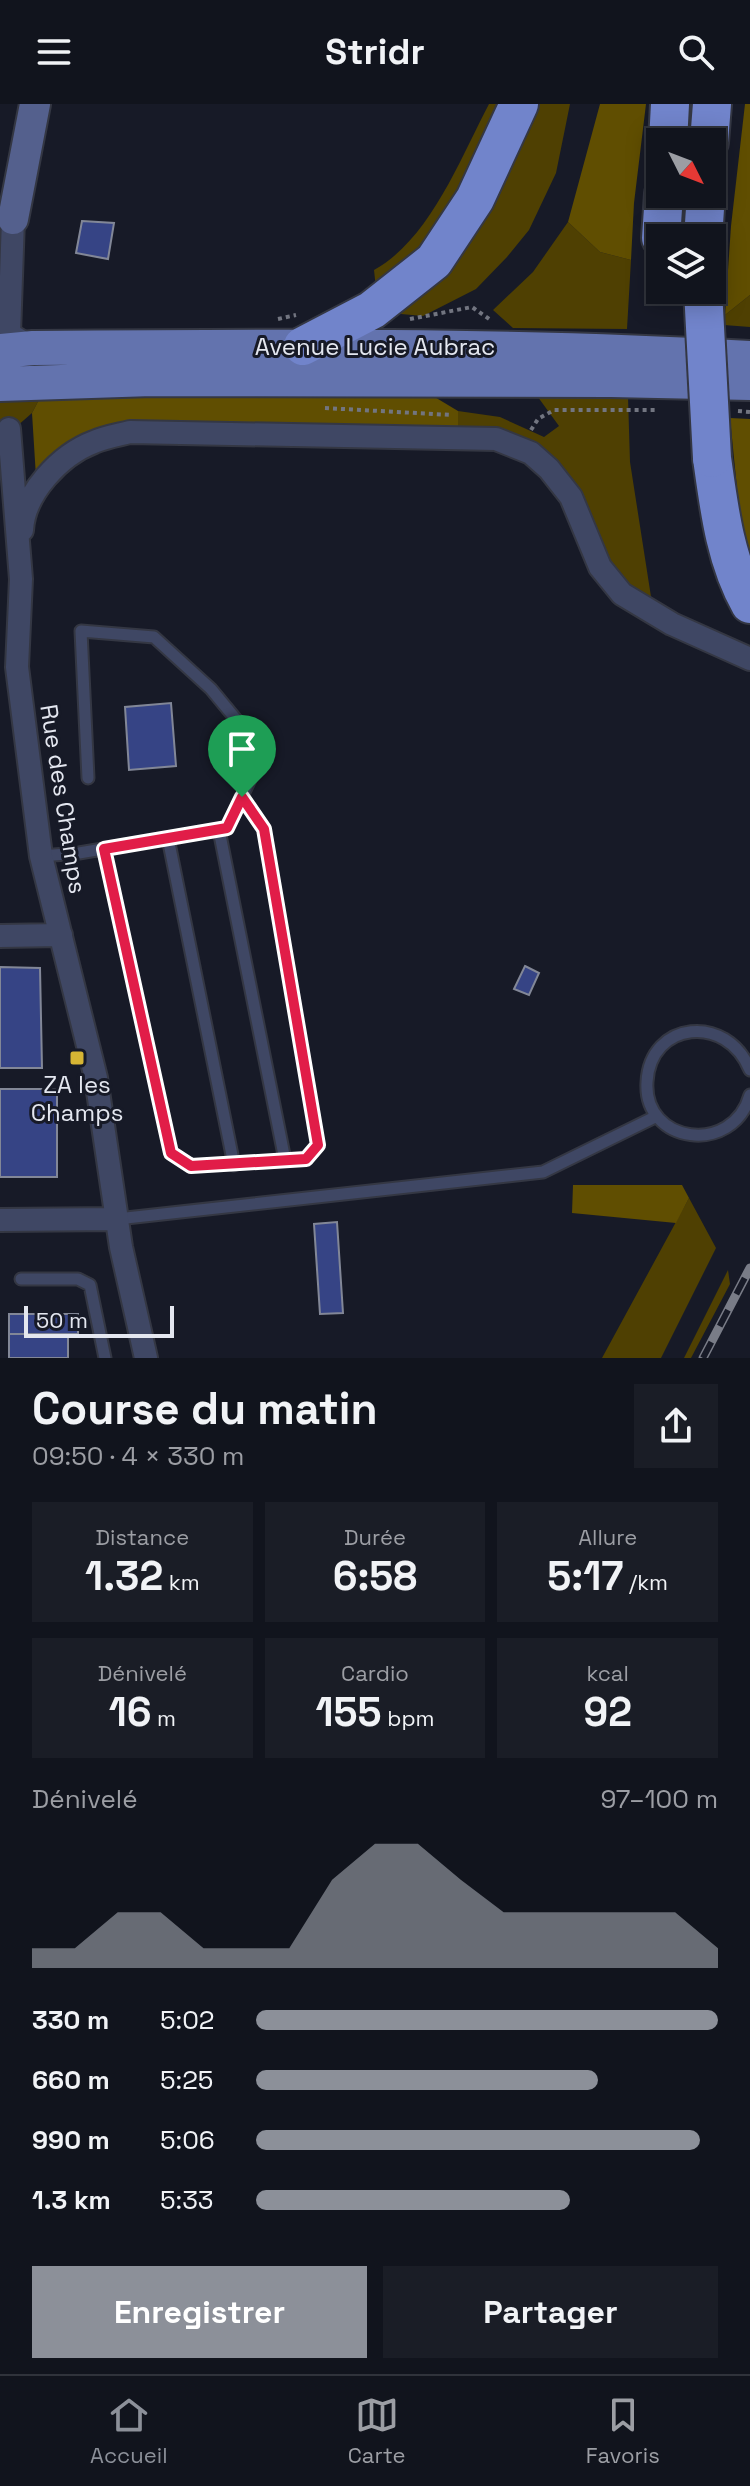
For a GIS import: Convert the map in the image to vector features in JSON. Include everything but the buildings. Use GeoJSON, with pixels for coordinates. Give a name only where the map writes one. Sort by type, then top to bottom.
{"type":"FeatureCollection","features":[{"type":"Feature","properties":{"kind":"highway"},"geometry":{"type":"LineString","coordinates":[[303,346],[372,310],[434,261],[475,199],[519,104]]}},
{"type":"Feature","properties":{"kind":"highway"},"geometry":{"type":"LineString","coordinates":[[669,128],[670,104]]}},
{"type":"Feature","properties":{"kind":"highway"},"geometry":{"type":"LineString","coordinates":[[710,128],[712,104]]}},
{"type":"Feature","properties":{"kind":"highway"},"geometry":{"type":"LineString","coordinates":[[704,304],[712,458],[728,551],[736,577],[750,604]]}},
{"type":"Feature","properties":{"kind":"main road","name":"Avenue Lucie Aubrac"},"geometry":{"type":"LineString","coordinates":[[17,350],[303,346],[615,350],[750,358]]}},
{"type":"Feature","properties":{"kind":"main road","name":"Avenue Lucie Aubrac"},"geometry":{"type":"LineString","coordinates":[[0,384],[188,379],[611,380],[743,397]]}},
{"type":"Feature","properties":{"kind":"street"},"geometry":{"type":"LineString","coordinates":[[17,350],[9,334],[7,228],[35,104]]}},
{"type":"Feature","properties":{"kind":"street","name":"Rue des Champs"},"geometry":{"type":"LineString","coordinates":[[9,429],[21,579],[8,667],[41,856],[96,1078],[117,1219],[146,1358]]}},
{"type":"Feature","properties":{"kind":"street"},"geometry":{"type":"LineString","coordinates":[[21,579],[23,518],[43,480],[69,456],[93,442],[130,432],[496,439],[531,453],[556,478],[571,497],[600,567],[622,594],[672,624],[750,659]]}},
{"type":"Feature","properties":{"kind":"street"},"geometry":{"type":"LineString","coordinates":[[0,936],[61,935]]}},
{"type":"Feature","properties":{"kind":"street"},"geometry":{"type":"LineString","coordinates":[[0,1220],[117,1219]]}},
{"type":"Feature","properties":{"kind":"lane"},"geometry":{"type":"LineString","coordinates":[[41,856],[104,849],[227,828],[263,752],[211,689],[154,637],[81,631],[88,778]]}},
{"type":"Feature","properties":{"kind":"lane"},"geometry":{"type":"LineString","coordinates":[[104,849],[171,1153],[191,1166],[306,1159],[318,1145],[264,829],[242,797]]}},
{"type":"Feature","properties":{"kind":"lane"},"geometry":{"type":"LineString","coordinates":[[219,830],[285,1160]]}},
{"type":"Feature","properties":{"kind":"lane"},"geometry":{"type":"LineString","coordinates":[[168,838],[234,1165]]}},
{"type":"Feature","properties":{"kind":"lane"},"geometry":{"type":"LineString","coordinates":[[750,1070],[733,1043],[718,1034],[702,1031],[685,1033],[669,1040],[653,1060],[646,1084],[649,1101],[657,1116],[670,1128],[687,1135],[705,1136],[722,1131],[737,1121],[750,1095]]}},
{"type":"Feature","properties":{"kind":"lane"},"geometry":{"type":"LineString","coordinates":[[117,1219],[543,1172],[657,1116]]}},
{"type":"Feature","properties":{"kind":"lane"},"geometry":{"type":"LineString","coordinates":[[21,1279],[78,1279],[90,1285],[105,1358]]}},
{"type":"Feature","properties":{"kind":"path"},"geometry":{"type":"LineString","coordinates":[[743,397],[750,412]]}},
{"type":"Feature","properties":{"kind":"path"},"geometry":{"type":"LineString","coordinates":[[322,408],[458,416]]}},
{"type":"Feature","properties":{"kind":"path"},"geometry":{"type":"LineString","coordinates":[[527,438],[538,419],[554,410],[662,410]]}},
{"type":"Feature","properties":{"kind":"shaded area"},"geometry":{"type":"Polygon","coordinates":[[[489,104],[503,104],[450,214],[424,246],[376,289],[374,270],[412,239],[427,218],[455,173],[489,104]]]}},
{"type":"Feature","properties":{"kind":"shaded area"},"geometry":{"type":"Polygon","coordinates":[[[531,104],[570,104],[556,173],[529,230],[476,289],[423,316],[390,313],[531,104]]]}},
{"type":"Feature","properties":{"kind":"shaded area"},"geometry":{"type":"Polygon","coordinates":[[[600,104],[646,104],[634,203],[631,260],[600,252],[568,222],[600,104]]]}},
{"type":"Feature","properties":{"kind":"shaded area"},"geometry":{"type":"Polygon","coordinates":[[[745,104],[750,104],[750,295],[725,315],[731,226],[745,104]]]}},
{"type":"Feature","properties":{"kind":"shaded area"},"geometry":{"type":"Polygon","coordinates":[[[568,222],[600,252],[631,260],[627,329],[513,328],[493,310],[533,272],[568,222]]]}},
{"type":"Feature","properties":{"kind":"shaded area"},"geometry":{"type":"Polygon","coordinates":[[[750,295],[750,327],[724,325],[725,315],[750,295]]]}},
{"type":"Feature","properties":{"kind":"shaded area"},"geometry":{"type":"Polygon","coordinates":[[[43,392],[32,413],[0,441],[0,401],[43,392]]]}},
{"type":"Feature","properties":{"kind":"shaded area"},"geometry":{"type":"Polygon","coordinates":[[[43,392],[433,396],[458,411],[458,429],[109,427],[36,477],[32,413],[43,392]]]}},
{"type":"Feature","properties":{"kind":"shaded area"},"geometry":{"type":"Polygon","coordinates":[[[535,393],[628,397],[630,462],[652,603],[624,585],[606,559],[575,483],[541,449],[458,429],[458,411],[500,417],[544,437],[559,426],[535,393]]]}},
{"type":"Feature","properties":{"kind":"shaded area"},"geometry":{"type":"Polygon","coordinates":[[[730,418],[750,419],[750,558],[740,518],[730,418]]]}},
{"type":"Feature","properties":{"kind":"shaded area"},"geometry":{"type":"Polygon","coordinates":[[[573,1185],[682,1185],[689,1198],[676,1223],[572,1213],[573,1185]]]}},
{"type":"Feature","properties":{"kind":"shaded area"},"geometry":{"type":"Polygon","coordinates":[[[689,1198],[716,1248],[661,1358],[602,1358],[689,1198]]]}},
{"type":"Feature","properties":{"kind":"shaded area"},"geometry":{"type":"Polygon","coordinates":[[[728,1270],[730,1284],[691,1358],[684,1358],[728,1270]]]}},
{"type":"Feature","properties":{"kind":"railway"},"geometry":{"type":"LineString","coordinates":[[703,1358],[750,1268]]}},
{"type":"Feature","properties":{"kind":"place","name":"ZA les Champs"},"geometry":{"type":"Point","coordinates":[77,1058]}},
{"type":"Feature","properties":{"kind":"route"},"geometry":{"type":"LineString","coordinates":[[242,797],[264,829],[318,1145],[306,1159],[191,1166],[171,1153],[104,849],[227,828],[242,797]]}}]}
